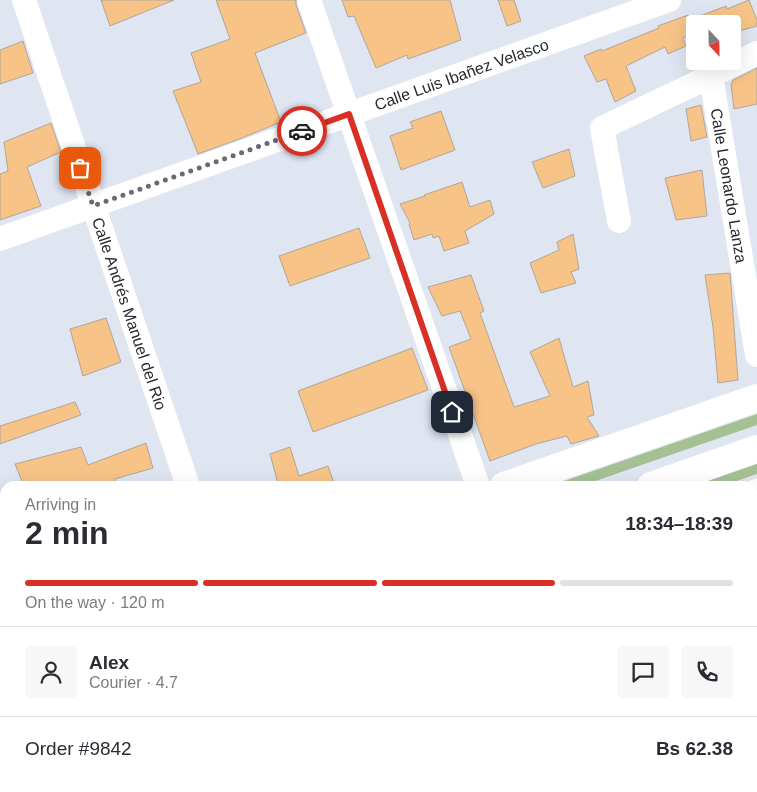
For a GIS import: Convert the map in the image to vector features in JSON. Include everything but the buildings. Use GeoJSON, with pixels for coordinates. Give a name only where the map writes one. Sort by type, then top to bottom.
{"type":"FeatureCollection","features":[{"type":"Feature","properties":{"kind":"main road"},"geometry":{"type":"LineString","coordinates":[[518,481],[757,398]]}},
{"type":"Feature","properties":{"kind":"main road"},"geometry":{"type":"LineString","coordinates":[[665,481],[757,449]]}},
{"type":"Feature","properties":{"kind":"street","name":"Calle Andrés Manuel del Rio"},"geometry":{"type":"LineString","coordinates":[[24,0],[186,481]]}},
{"type":"Feature","properties":{"kind":"street"},"geometry":{"type":"LineString","coordinates":[[309,0],[476,481]]}},
{"type":"Feature","properties":{"kind":"street","name":"Calle Luis Ibañez Velasco"},"geometry":{"type":"LineString","coordinates":[[0,239],[669,0]]}},
{"type":"Feature","properties":{"kind":"street"},"geometry":{"type":"LineString","coordinates":[[619,221],[602,128],[757,52]]}},
{"type":"Feature","properties":{"kind":"street","name":"Calle Leonardo Lanza"},"geometry":{"type":"LineString","coordinates":[[710,76],[757,355]]}},
{"type":"Feature","properties":{"kind":"green space"},"geometry":{"type":"Polygon","coordinates":[[[757,414],[757,425],[595,481],[564,481],[757,414]]]}},
{"type":"Feature","properties":{"kind":"green space"},"geometry":{"type":"Polygon","coordinates":[[[757,463],[757,474],[737,481],[705,481],[757,463]]]}},
{"type":"Feature","properties":{"kind":"way so far"},"geometry":{"type":"LineString","coordinates":[[80,168],[93,206],[302,131]]}},
{"type":"Feature","properties":{"kind":"route"},"geometry":{"type":"LineString","coordinates":[[302,131],[349,114],[452,412]]}}]}
